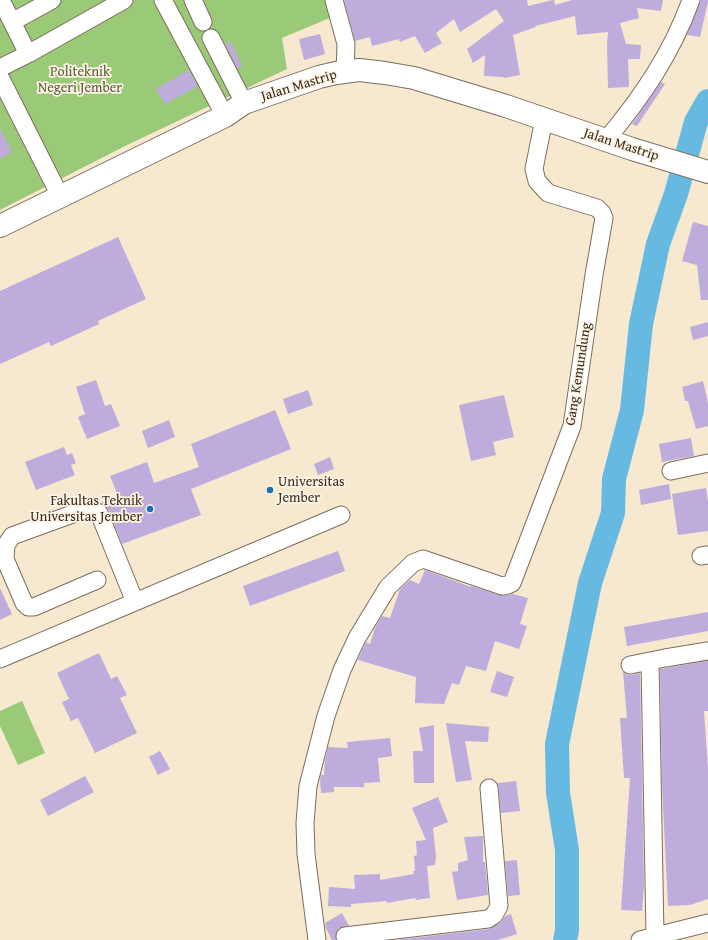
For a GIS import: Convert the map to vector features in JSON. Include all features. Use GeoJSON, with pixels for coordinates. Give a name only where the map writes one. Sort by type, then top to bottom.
{"type":"FeatureCollection","features":[{"type":"Feature","properties":{"kind":"main road","name":"Jalan Mastrip"},"geometry":{"type":"LineString","coordinates":[[0,226],[225,116],[244,103],[301,82],[336,72],[360,70],[414,78],[542,126],[606,140],[708,172]]}},
{"type":"Feature","properties":{"kind":"street"},"geometry":{"type":"LineString","coordinates":[[12,22],[52,0]]}},
{"type":"Feature","properties":{"kind":"street"},"geometry":{"type":"LineString","coordinates":[[163,0],[225,116]]}},
{"type":"Feature","properties":{"kind":"street"},"geometry":{"type":"LineString","coordinates":[[193,0],[203,22]]}},
{"type":"Feature","properties":{"kind":"street"},"geometry":{"type":"LineString","coordinates":[[334,0],[346,44],[345,72]]}},
{"type":"Feature","properties":{"kind":"street"},"geometry":{"type":"LineString","coordinates":[[606,140],[644,90],[659,67],[682,25],[691,0]]}},
{"type":"Feature","properties":{"kind":"street"},"geometry":{"type":"LineString","coordinates":[[0,68],[28,54],[114,2]]}},
{"type":"Feature","properties":{"kind":"street"},"geometry":{"type":"LineString","coordinates":[[4,6],[28,54]]}},
{"type":"Feature","properties":{"kind":"street"},"geometry":{"type":"LineString","coordinates":[[211,38],[244,103]]}},
{"type":"Feature","properties":{"kind":"street"},"geometry":{"type":"LineString","coordinates":[[0,78],[60,196]]}},
{"type":"Feature","properties":{"kind":"street","name":"Gang Kemundung"},"geometry":{"type":"LineString","coordinates":[[317,940],[306,854],[305,823],[308,786],[326,716],[342,670],[357,638],[388,587],[413,563],[423,559],[502,586],[512,583],[572,426],[604,218],[602,213],[597,208],[548,194],[537,181],[534,169],[542,126]]}},
{"type":"Feature","properties":{"kind":"street"},"geometry":{"type":"LineString","coordinates":[[671,471],[708,463]]}},
{"type":"Feature","properties":{"kind":"street"},"geometry":{"type":"LineString","coordinates":[[97,580],[34,607],[28,607],[24,604],[5,559],[6,545],[12,536],[89,508],[99,513],[135,602]]}},
{"type":"Feature","properties":{"kind":"street"},"geometry":{"type":"LineString","coordinates":[[0,659],[341,515]]}},
{"type":"Feature","properties":{"kind":"street"},"geometry":{"type":"LineString","coordinates":[[630,664],[708,651]]}},
{"type":"Feature","properties":{"kind":"street"},"geometry":{"type":"LineString","coordinates":[[650,661],[647,938],[708,923]]}},
{"type":"Feature","properties":{"kind":"street"},"geometry":{"type":"LineString","coordinates":[[345,936],[379,936],[488,919],[494,915],[499,906],[489,788]]}},
{"type":"Feature","properties":{"kind":"green space","name":"Politeknik Negeri Jember"},"geometry":{"type":"Polygon","coordinates":[[[0,0],[327,0],[332,17],[282,38],[287,69],[125,146],[0,210],[0,0]]]}},
{"type":"Feature","properties":{"kind":"green space"},"geometry":{"type":"Polygon","coordinates":[[[22,701],[45,753],[18,765],[0,726],[0,711],[22,701]]]}},
{"type":"Feature","properties":{"kind":"building"},"geometry":{"type":"Polygon","coordinates":[[[344,0],[527,0],[528,6],[553,0],[555,5],[572,0],[663,0],[661,11],[637,8],[639,18],[620,23],[626,44],[641,45],[640,59],[628,59],[629,87],[608,88],[608,32],[577,35],[575,16],[535,26],[536,27],[513,35],[520,75],[504,78],[484,76],[485,55],[473,63],[467,49],[504,21],[496,9],[460,32],[454,19],[436,33],[442,43],[425,53],[415,36],[400,42],[399,39],[372,46],[370,37],[355,41],[344,0]]]}},
{"type":"Feature","properties":{"kind":"building"},"geometry":{"type":"Polygon","coordinates":[[[701,0],[708,0],[708,2],[700,37],[687,35],[701,0]]]}},
{"type":"Feature","properties":{"kind":"building"},"geometry":{"type":"Polygon","coordinates":[[[320,34],[325,54],[304,60],[299,39],[320,34]]]}},
{"type":"Feature","properties":{"kind":"building"},"geometry":{"type":"Polygon","coordinates":[[[231,42],[242,66],[237,68],[225,44],[231,42]]]}},
{"type":"Feature","properties":{"kind":"building"},"geometry":{"type":"Polygon","coordinates":[[[189,70],[198,86],[165,104],[156,89],[189,70]]]}},
{"type":"Feature","properties":{"kind":"building"},"geometry":{"type":"Polygon","coordinates":[[[661,82],[665,84],[637,126],[632,124],[661,82]]]}},
{"type":"Feature","properties":{"kind":"building"},"geometry":{"type":"Polygon","coordinates":[[[0,128],[12,152],[0,159],[0,128]]]}},
{"type":"Feature","properties":{"kind":"building"},"geometry":{"type":"Polygon","coordinates":[[[693,222],[708,226],[708,300],[701,300],[697,265],[682,261],[693,222]]]}},
{"type":"Feature","properties":{"kind":"building"},"geometry":{"type":"Polygon","coordinates":[[[118,237],[146,299],[98,321],[99,324],[51,346],[49,342],[0,364],[0,291],[118,237]]]}},
{"type":"Feature","properties":{"kind":"building"},"geometry":{"type":"Polygon","coordinates":[[[708,322],[708,336],[693,340],[690,327],[708,322]]]}},
{"type":"Feature","properties":{"kind":"building"},"geometry":{"type":"Polygon","coordinates":[[[96,380],[105,406],[111,404],[120,426],[87,439],[78,417],[85,414],[76,387],[96,380]]]}},
{"type":"Feature","properties":{"kind":"building"},"geometry":{"type":"Polygon","coordinates":[[[703,381],[708,403],[708,426],[696,429],[688,401],[685,401],[682,387],[703,381]]]}},
{"type":"Feature","properties":{"kind":"building"},"geometry":{"type":"Polygon","coordinates":[[[308,390],[313,405],[288,414],[283,399],[308,390]]]}},
{"type":"Feature","properties":{"kind":"building"},"geometry":{"type":"Polygon","coordinates":[[[504,395],[514,437],[493,442],[496,455],[471,461],[459,405],[504,395]]]}},
{"type":"Feature","properties":{"kind":"building"},"geometry":{"type":"Polygon","coordinates":[[[275,410],[291,449],[191,489],[201,515],[122,544],[108,509],[101,503],[118,496],[110,476],[147,462],[154,483],[199,467],[191,444],[275,410]]]}},
{"type":"Feature","properties":{"kind":"building"},"geometry":{"type":"Polygon","coordinates":[[[169,420],[175,437],[148,448],[142,431],[169,420]]]}},
{"type":"Feature","properties":{"kind":"building"},"geometry":{"type":"Polygon","coordinates":[[[691,438],[694,456],[662,462],[659,444],[691,438]]]}},
{"type":"Feature","properties":{"kind":"building"},"geometry":{"type":"Polygon","coordinates":[[[64,447],[67,455],[72,453],[76,463],[71,465],[75,475],[36,490],[25,462],[64,447]]]}},
{"type":"Feature","properties":{"kind":"building"},"geometry":{"type":"Polygon","coordinates":[[[330,457],[334,469],[318,475],[314,464],[330,457]]]}},
{"type":"Feature","properties":{"kind":"building"},"geometry":{"type":"Polygon","coordinates":[[[669,484],[671,499],[641,505],[639,490],[669,484]]]}},
{"type":"Feature","properties":{"kind":"building"},"geometry":{"type":"Polygon","coordinates":[[[706,488],[708,501],[708,531],[678,535],[672,494],[706,488]]]}},
{"type":"Feature","properties":{"kind":"building"},"geometry":{"type":"Polygon","coordinates":[[[338,551],[345,571],[250,606],[243,586],[338,551]]]}},
{"type":"Feature","properties":{"kind":"building"},"geometry":{"type":"Polygon","coordinates":[[[425,570],[471,587],[499,595],[513,594],[528,598],[520,624],[527,626],[519,649],[495,641],[486,671],[466,666],[459,685],[452,683],[444,704],[415,703],[416,677],[358,660],[366,642],[370,644],[375,628],[382,616],[390,618],[400,589],[410,580],[419,584],[425,570]]]}},
{"type":"Feature","properties":{"kind":"building"},"geometry":{"type":"Polygon","coordinates":[[[0,588],[12,614],[0,620],[0,588]]]}},
{"type":"Feature","properties":{"kind":"building"},"geometry":{"type":"Polygon","coordinates":[[[708,612],[708,631],[627,646],[624,627],[708,612]]]}},
{"type":"Feature","properties":{"kind":"building"},"geometry":{"type":"Polygon","coordinates":[[[99,653],[111,679],[117,676],[127,695],[120,698],[137,733],[95,753],[78,718],[71,721],[62,702],[69,699],[57,673],[99,653]]]}},
{"type":"Feature","properties":{"kind":"building"},"geometry":{"type":"Polygon","coordinates":[[[708,661],[708,711],[704,711],[708,768],[708,899],[690,905],[668,906],[662,786],[660,669],[708,661]]]}},
{"type":"Feature","properties":{"kind":"building"},"geometry":{"type":"Polygon","coordinates":[[[497,671],[514,677],[507,697],[490,692],[497,671]]]}},
{"type":"Feature","properties":{"kind":"building"},"geometry":{"type":"Polygon","coordinates":[[[623,672],[627,675],[640,673],[644,885],[642,911],[621,910],[630,778],[624,778],[620,718],[627,718],[623,672]]]}},
{"type":"Feature","properties":{"kind":"building"},"geometry":{"type":"Polygon","coordinates":[[[446,723],[489,727],[488,742],[465,741],[472,780],[456,782],[446,723]]]}},
{"type":"Feature","properties":{"kind":"building"},"geometry":{"type":"Polygon","coordinates":[[[434,725],[434,783],[414,783],[413,751],[423,751],[419,728],[434,725]]]}},
{"type":"Feature","properties":{"kind":"building"},"geometry":{"type":"Polygon","coordinates":[[[390,738],[392,756],[378,758],[380,782],[364,783],[364,787],[334,787],[334,792],[321,793],[320,780],[321,775],[324,775],[328,747],[348,748],[347,742],[390,738]]]}},
{"type":"Feature","properties":{"kind":"building"},"geometry":{"type":"Polygon","coordinates":[[[160,751],[170,769],[158,775],[149,757],[160,751]]]}},
{"type":"Feature","properties":{"kind":"building"},"geometry":{"type":"Polygon","coordinates":[[[85,776],[94,792],[48,816],[40,800],[85,776]]]}},
{"type":"Feature","properties":{"kind":"building"},"geometry":{"type":"Polygon","coordinates":[[[516,781],[520,811],[501,813],[498,783],[516,781]]]}},
{"type":"Feature","properties":{"kind":"building"},"geometry":{"type":"Polygon","coordinates":[[[438,797],[448,822],[433,828],[436,857],[435,865],[427,866],[430,898],[416,900],[415,898],[387,903],[387,901],[351,904],[351,907],[328,906],[329,887],[355,889],[354,875],[380,874],[380,880],[414,874],[414,856],[417,855],[416,841],[426,840],[412,808],[438,797]]]}},
{"type":"Feature","properties":{"kind":"building"},"geometry":{"type":"Polygon","coordinates":[[[483,836],[483,862],[485,862],[488,895],[457,900],[452,872],[458,871],[458,863],[468,860],[464,837],[483,836]]]}},
{"type":"Feature","properties":{"kind":"building"},"geometry":{"type":"Polygon","coordinates":[[[517,860],[520,895],[508,896],[505,861],[517,860]]]}},
{"type":"Feature","properties":{"kind":"building"},"geometry":{"type":"Polygon","coordinates":[[[342,913],[349,926],[339,928],[336,932],[336,940],[332,940],[325,923],[342,913]]]}},
{"type":"Feature","properties":{"kind":"building"},"geometry":{"type":"Polygon","coordinates":[[[511,914],[517,934],[498,940],[396,940],[489,929],[500,923],[505,916],[511,914]]]}},
{"type":"Feature","properties":{"kind":"waterway"},"geometry":{"type":"LineString","coordinates":[[565,940],[567,931],[567,850],[558,793],[557,744],[590,583],[613,513],[614,479],[632,410],[641,324],[658,244],[676,194],[696,122],[708,101]]}},
{"type":"Feature","properties":{"kind":"place","name":"Universitas Jember"},"geometry":{"type":"Point","coordinates":[270,490]}},
{"type":"Feature","properties":{"kind":"place","name":"Fakultas Teknik Universitas Jember"},"geometry":{"type":"Point","coordinates":[150,509]}}]}
